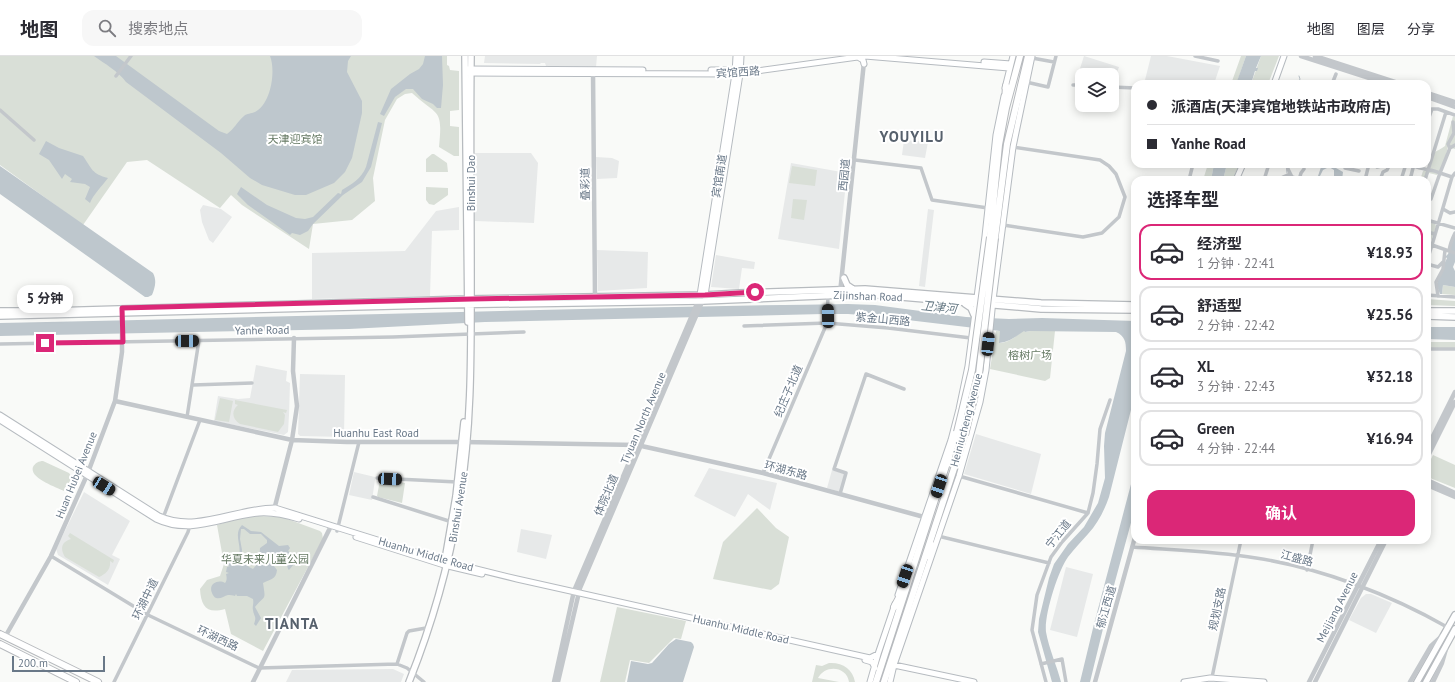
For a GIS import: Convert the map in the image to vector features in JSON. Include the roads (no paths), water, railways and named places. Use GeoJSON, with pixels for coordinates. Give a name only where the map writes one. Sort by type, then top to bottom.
{"type":"FeatureCollection","features":[{"type":"Feature","properties":{"kind":"highway","name":"Heiniucheng Avenue"},"geometry":{"type":"LineString","coordinates":[[884,682],[965,435],[979,374],[999,145],[1003,121],[1020,56]]}},
{"type":"Feature","properties":{"kind":"highway","name":"Heiniucheng Avenue"},"geometry":{"type":"LineString","coordinates":[[876,682],[957,432],[972,370],[1007,144],[1017,101],[1031,57]]}},
{"type":"Feature","properties":{"kind":"highway"},"geometry":{"type":"LineString","coordinates":[[1017,101],[1026,82]]}},
{"type":"Feature","properties":{"kind":"highway"},"geometry":{"type":"LineString","coordinates":[[1003,121],[1006,86]]}},
{"type":"Feature","properties":{"kind":"highway"},"geometry":{"type":"LineString","coordinates":[[930,557],[939,512]]}},
{"type":"Feature","properties":{"kind":"highway"},"geometry":{"type":"LineString","coordinates":[[894,607],[916,559]]}},
{"type":"Feature","properties":{"kind":"highway"},"geometry":{"type":"LineString","coordinates":[[2,636],[98,682]]}},
{"type":"Feature","properties":{"kind":"highway"},"geometry":{"type":"LineString","coordinates":[[0,645],[76,682]]}},
{"type":"Feature","properties":{"kind":"main road","name":"Binshui Dao"},"geometry":{"type":"LineString","coordinates":[[465,56],[468,71],[470,326]]}},
{"type":"Feature","properties":{"kind":"main road","name":"Binshui Dao"},"geometry":{"type":"LineString","coordinates":[[468,71],[471,56]]}},
{"type":"Feature","properties":{"kind":"main road","name":"宾馆南道"},"geometry":{"type":"LineString","coordinates":[[736,56],[737,72]]}},
{"type":"Feature","properties":{"kind":"main road","name":"宾馆南道"},"geometry":{"type":"LineString","coordinates":[[702,298],[737,72],[741,56]]}},
{"type":"Feature","properties":{"kind":"main road","name":"宾馆西路"},"geometry":{"type":"LineString","coordinates":[[737,72],[843,56]]}},
{"type":"Feature","properties":{"kind":"main road","name":"宾馆西路"},"geometry":{"type":"LineString","coordinates":[[468,71],[737,72],[865,56],[1010,66]]}},
{"type":"Feature","properties":{"kind":"main road"},"geometry":{"type":"LineString","coordinates":[[908,56],[1010,66]]}},
{"type":"Feature","properties":{"kind":"main road"},"geometry":{"type":"LineString","coordinates":[[974,315],[996,135],[1013,56]]}},
{"type":"Feature","properties":{"kind":"main road"},"geometry":{"type":"LineString","coordinates":[[1272,80],[1281,56]]}},
{"type":"Feature","properties":{"kind":"main road"},"geometry":{"type":"LineString","coordinates":[[1275,80],[1284,56]]}},
{"type":"Feature","properties":{"kind":"main road"},"geometry":{"type":"LineString","coordinates":[[857,57],[862,59],[865,64]]}},
{"type":"Feature","properties":{"kind":"main road"},"geometry":{"type":"LineString","coordinates":[[991,317],[1014,147],[1031,57]]}},
{"type":"Feature","properties":{"kind":"main road"},"geometry":{"type":"LineString","coordinates":[[843,278],[847,285],[856,292]]}},
{"type":"Feature","properties":{"kind":"main road","name":"Zijinshan Road"},"geometry":{"type":"LineString","coordinates":[[0,311],[123,312],[470,308],[702,298],[739,293],[828,295],[842,291],[856,292],[881,290],[1041,309],[1131,310]]}},
{"type":"Feature","properties":{"kind":"main road","name":"Zijinshan Road"},"geometry":{"type":"LineString","coordinates":[[0,316],[469,299],[702,298]]}},
{"type":"Feature","properties":{"kind":"main road"},"geometry":{"type":"LineString","coordinates":[[963,300],[970,307],[974,315]]}},
{"type":"Feature","properties":{"kind":"main road","name":"Zijinshan Road"},"geometry":{"type":"LineString","coordinates":[[976,301],[985,305],[992,303],[1131,305]]}},
{"type":"Feature","properties":{"kind":"main road"},"geometry":{"type":"LineString","coordinates":[[985,305],[989,310],[991,317]]}},
{"type":"Feature","properties":{"kind":"main road"},"geometry":{"type":"LineString","coordinates":[[1431,310],[1455,311]]}},
{"type":"Feature","properties":{"kind":"main road","name":"Heiniucheng Avenue"},"geometry":{"type":"LineString","coordinates":[[870,682],[950,440],[968,366],[974,315]]}},
{"type":"Feature","properties":{"kind":"main road"},"geometry":{"type":"LineString","coordinates":[[1431,316],[1455,317]]}},
{"type":"Feature","properties":{"kind":"main road","name":"Heiniucheng Avenue"},"geometry":{"type":"LineString","coordinates":[[894,665],[959,476],[980,402],[986,370],[991,317]]}},
{"type":"Feature","properties":{"kind":"main road","name":"Binshui Avenue"},"geometry":{"type":"LineString","coordinates":[[409,682],[444,563],[450,556],[460,496],[470,326]]}},
{"type":"Feature","properties":{"kind":"main road"},"geometry":{"type":"LineString","coordinates":[[968,366],[986,370]]}},
{"type":"Feature","properties":{"kind":"main road","name":"Huanhu Middle Road"},"geometry":{"type":"LineString","coordinates":[[0,415],[88,473]]}},
{"type":"Feature","properties":{"kind":"main road","name":"Huanhu Middle Road"},"geometry":{"type":"LineString","coordinates":[[0,420],[163,520],[177,526],[274,511],[337,529],[444,563],[869,661],[874,664],[874,668]]}},
{"type":"Feature","properties":{"kind":"main road","name":"Binshui Avenue"},"geometry":{"type":"LineString","coordinates":[[411,672],[436,609],[452,522],[464,442]]}},
{"type":"Feature","properties":{"kind":"main road","name":"Huanhu Middle Road"},"geometry":{"type":"LineString","coordinates":[[576,593],[870,658],[878,654]]}},
{"type":"Feature","properties":{"kind":"main road"},"geometry":{"type":"LineString","coordinates":[[1417,682],[1455,615]]}},
{"type":"Feature","properties":{"kind":"main road"},"geometry":{"type":"LineString","coordinates":[[1426,682],[1455,629]]}},
{"type":"Feature","properties":{"kind":"main road"},"geometry":{"type":"LineString","coordinates":[[890,682],[894,665],[954,680],[974,682]]}},
{"type":"Feature","properties":{"kind":"main road"},"geometry":{"type":"LineString","coordinates":[[406,682],[411,672]]}},
{"type":"Feature","properties":{"kind":"main road"},"geometry":{"type":"LineString","coordinates":[[1184,682],[1211,680],[1264,682]]}},
{"type":"Feature","properties":{"kind":"street"},"geometry":{"type":"LineString","coordinates":[[116,76],[131,56]]}},
{"type":"Feature","properties":{"kind":"street","name":"西园道"},"geometry":{"type":"LineString","coordinates":[[842,291],[865,56]]}},
{"type":"Feature","properties":{"kind":"street"},"geometry":{"type":"LineString","coordinates":[[1026,82],[1048,87],[1056,56]]}},
{"type":"Feature","properties":{"kind":"street"},"geometry":{"type":"LineString","coordinates":[[1196,56],[1218,61]]}},
{"type":"Feature","properties":{"kind":"street"},"geometry":{"type":"LineString","coordinates":[[1301,56],[1376,80]]}},
{"type":"Feature","properties":{"kind":"street"},"geometry":{"type":"LineString","coordinates":[[1315,56],[1389,80]]}},
{"type":"Feature","properties":{"kind":"street"},"geometry":{"type":"LineString","coordinates":[[1031,57],[1054,62]]}},
{"type":"Feature","properties":{"kind":"street","name":"叠彩道"},"geometry":{"type":"LineString","coordinates":[[593,72],[595,298]]}},
{"type":"Feature","properties":{"kind":"street"},"geometry":{"type":"LineString","coordinates":[[1334,80],[1336,74]]}},
{"type":"Feature","properties":{"kind":"street"},"geometry":{"type":"LineString","coordinates":[[1119,87],[1131,88]]}},
{"type":"Feature","properties":{"kind":"street"},"geometry":{"type":"LineString","coordinates":[[1431,95],[1455,102]]}},
{"type":"Feature","properties":{"kind":"street"},"geometry":{"type":"LineString","coordinates":[[1431,96],[1455,107]]}},
{"type":"Feature","properties":{"kind":"street"},"geometry":{"type":"LineString","coordinates":[[1431,112],[1432,109],[1438,109],[1446,112],[1455,119],[1454,133],[1448,144],[1450,148],[1431,199]]}},
{"type":"Feature","properties":{"kind":"street"},"geometry":{"type":"LineString","coordinates":[[0,110],[34,140]]}},
{"type":"Feature","properties":{"kind":"street"},"geometry":{"type":"LineString","coordinates":[[1431,162],[1446,112]]}},
{"type":"Feature","properties":{"kind":"street"},"geometry":{"type":"LineString","coordinates":[[1450,148],[1455,145]]}},
{"type":"Feature","properties":{"kind":"street"},"geometry":{"type":"LineString","coordinates":[[1003,225],[1083,237],[1102,233],[1119,217],[1125,197],[1116,174],[1109,166],[1100,160],[1014,147]]}},
{"type":"Feature","properties":{"kind":"street"},"geometry":{"type":"LineString","coordinates":[[856,160],[921,168],[932,200],[988,208]]}},
{"type":"Feature","properties":{"kind":"street"},"geometry":{"type":"LineString","coordinates":[[1345,168],[1359,171]]}},
{"type":"Feature","properties":{"kind":"street"},"geometry":{"type":"LineString","coordinates":[[1382,176],[1383,172],[1388,168]]}},
{"type":"Feature","properties":{"kind":"street"},"geometry":{"type":"LineString","coordinates":[[1418,168],[1454,175],[1431,249]]}},
{"type":"Feature","properties":{"kind":"street"},"geometry":{"type":"LineString","coordinates":[[1300,176],[1301,172],[1304,169]]}},
{"type":"Feature","properties":{"kind":"street"},"geometry":{"type":"LineString","coordinates":[[1426,176],[1429,169]]}},
{"type":"Feature","properties":{"kind":"street"},"geometry":{"type":"LineString","coordinates":[[1443,209],[1450,213],[1455,212]]}},
{"type":"Feature","properties":{"kind":"street"},"geometry":{"type":"LineString","coordinates":[[1431,221],[1455,228]]}},
{"type":"Feature","properties":{"kind":"street"},"geometry":{"type":"LineString","coordinates":[[1431,233],[1435,234]]}},
{"type":"Feature","properties":{"kind":"street"},"geometry":{"type":"LineString","coordinates":[[1438,296],[1436,282],[1443,269],[1443,262],[1447,250],[1455,233]]}},
{"type":"Feature","properties":{"kind":"street"},"geometry":{"type":"LineString","coordinates":[[1432,246],[1455,253]]}},
{"type":"Feature","properties":{"kind":"street"},"geometry":{"type":"LineString","coordinates":[[1438,276],[1438,267],[1443,262]]}},
{"type":"Feature","properties":{"kind":"street"},"geometry":{"type":"LineString","coordinates":[[1431,264],[1438,267]]}},
{"type":"Feature","properties":{"kind":"street","name":"纪庄子北道"},"geometry":{"type":"LineString","coordinates":[[763,473],[827,323],[828,295]]}},
{"type":"Feature","properties":{"kind":"street"},"geometry":{"type":"LineString","coordinates":[[1431,295],[1455,297]]}},
{"type":"Feature","properties":{"kind":"street","name":"Tiyuan North Avenue"},"geometry":{"type":"LineString","coordinates":[[558,682],[576,593],[702,298]]}},
{"type":"Feature","properties":{"kind":"street","name":"Huan Hubei Avenue"},"geometry":{"type":"LineString","coordinates":[[2,636],[51,556],[88,473],[115,401],[122,352],[123,312]]}},
{"type":"Feature","properties":{"kind":"street","name":"紫金山西路"},"geometry":{"type":"LineString","coordinates":[[744,326],[827,323],[888,328],[971,338]]}},
{"type":"Feature","properties":{"kind":"street","name":"Yanhe Road"},"geometry":{"type":"LineString","coordinates":[[0,344],[123,340],[393,337],[524,332]]}},
{"type":"Feature","properties":{"kind":"street"},"geometry":{"type":"LineString","coordinates":[[274,511],[292,440],[296,406],[293,371],[294,338]]}},
{"type":"Feature","properties":{"kind":"street"},"geometry":{"type":"LineString","coordinates":[[187,417],[199,340]]}},
{"type":"Feature","properties":{"kind":"street"},"geometry":{"type":"LineString","coordinates":[[1431,349],[1455,349]]}},
{"type":"Feature","properties":{"kind":"street"},"geometry":{"type":"LineString","coordinates":[[840,494],[846,473],[834,469],[866,374],[904,389]]}},
{"type":"Feature","properties":{"kind":"street"},"geometry":{"type":"LineString","coordinates":[[193,385],[252,383]]}},
{"type":"Feature","properties":{"kind":"street"},"geometry":{"type":"LineString","coordinates":[[1431,440],[1455,392]]}},
{"type":"Feature","properties":{"kind":"street"},"geometry":{"type":"LineString","coordinates":[[959,476],[1088,513],[1096,472],[1100,428],[1110,400]]}},
{"type":"Feature","properties":{"kind":"street","name":"Huanhu East Road"},"geometry":{"type":"LineString","coordinates":[[115,401],[292,440],[639,445]]}},
{"type":"Feature","properties":{"kind":"street"},"geometry":{"type":"LineString","coordinates":[[1431,450],[1455,402]]}},
{"type":"Feature","properties":{"kind":"street"},"geometry":{"type":"LineString","coordinates":[[163,520],[200,420]]}},
{"type":"Feature","properties":{"kind":"street"},"geometry":{"type":"LineString","coordinates":[[337,529],[359,442]]}},
{"type":"Feature","properties":{"kind":"street","name":"环湖东路"},"geometry":{"type":"LineString","coordinates":[[639,445],[763,473],[924,517]]}},
{"type":"Feature","properties":{"kind":"street"},"geometry":{"type":"LineString","coordinates":[[377,478],[458,482]]}},
{"type":"Feature","properties":{"kind":"street"},"geometry":{"type":"LineString","coordinates":[[1431,482],[1455,493]]}},
{"type":"Feature","properties":{"kind":"street"},"geometry":{"type":"LineString","coordinates":[[1431,487],[1455,497]]}},
{"type":"Feature","properties":{"kind":"street"},"geometry":{"type":"LineString","coordinates":[[373,497],[452,522]]}},
{"type":"Feature","properties":{"kind":"street","name":"宁江道"},"geometry":{"type":"LineString","coordinates":[[1046,682],[1032,630],[1037,595],[1051,557],[1062,542],[1088,513]]}},
{"type":"Feature","properties":{"kind":"street","name":"环湖中道"},"geometry":{"type":"LineString","coordinates":[[114,682],[148,615],[190,525]]}},
{"type":"Feature","properties":{"kind":"street"},"geometry":{"type":"LineString","coordinates":[[253,682],[330,527]]}},
{"type":"Feature","properties":{"kind":"street"},"geometry":{"type":"LineString","coordinates":[[938,536],[1049,563]]}},
{"type":"Feature","properties":{"kind":"street","name":"郁江西道"},"geometry":{"type":"LineString","coordinates":[[1095,682],[1133,544]]}},
{"type":"Feature","properties":{"kind":"street","name":"规划支路"},"geometry":{"type":"LineString","coordinates":[[1211,680],[1240,544]]}},
{"type":"Feature","properties":{"kind":"street"},"geometry":{"type":"LineString","coordinates":[[1307,570],[1312,544]]}},
{"type":"Feature","properties":{"kind":"street","name":"Meijiang Avenue"},"geometry":{"type":"LineString","coordinates":[[1315,682],[1379,544]]}},
{"type":"Feature","properties":{"kind":"street","name":"Meijiang Avenue"},"geometry":{"type":"LineString","coordinates":[[1309,682],[1384,544]]}},
{"type":"Feature","properties":{"kind":"street","name":"江盛路"},"geometry":{"type":"LineString","coordinates":[[1132,547],[1238,555],[1282,563],[1360,586],[1396,601],[1447,627]]}},
{"type":"Feature","properties":{"kind":"street","name":"环湖西路"},"geometry":{"type":"LineString","coordinates":[[51,556],[148,615],[260,668],[397,664],[424,681]]}},
{"type":"Feature","properties":{"kind":"street"},"geometry":{"type":"LineString","coordinates":[[554,682],[576,593]]}},
{"type":"Feature","properties":{"kind":"street"},"geometry":{"type":"LineString","coordinates":[[397,664],[407,633],[409,631],[426,628]]}},
{"type":"Feature","properties":{"kind":"street"},"geometry":{"type":"LineString","coordinates":[[1410,682],[1431,646],[1443,634]]}},
{"type":"Feature","properties":{"kind":"street"},"geometry":{"type":"LineString","coordinates":[[1432,682],[1442,663],[1448,641]]}},
{"type":"Feature","properties":{"kind":"street"},"geometry":{"type":"LineString","coordinates":[[1041,664],[1062,659],[1066,682]]}},
{"type":"Feature","properties":{"kind":"waterway"},"geometry":{"type":"LineString","coordinates":[[1299,76],[1300,80]]}},
{"type":"Feature","properties":{"kind":"waterway"},"geometry":{"type":"LineString","coordinates":[[1286,168],[1287,173]]}},
{"type":"Feature","properties":{"kind":"district","name":"YOUYILU"},"geometry":{"type":"Point","coordinates":[912,136]}},
{"type":"Feature","properties":{"kind":"district","name":"TIANTA"},"geometry":{"type":"Point","coordinates":[292,623]}},
{"type":"Feature","properties":{"kind":"park label","name":"天津迎宾馆"},"geometry":{"type":"Point","coordinates":[295,139]}},
{"type":"Feature","properties":{"kind":"park label","name":"榕树广场"},"geometry":{"type":"Point","coordinates":[1030,355]}},
{"type":"Feature","properties":{"kind":"park label","name":"华夏未来儿童公园"},"geometry":{"type":"Point","coordinates":[265,559]}},
{"type":"Feature","properties":{"kind":"water label","name":"卫津河"},"geometry":{"type":"Point","coordinates":[939,307]}}]}
